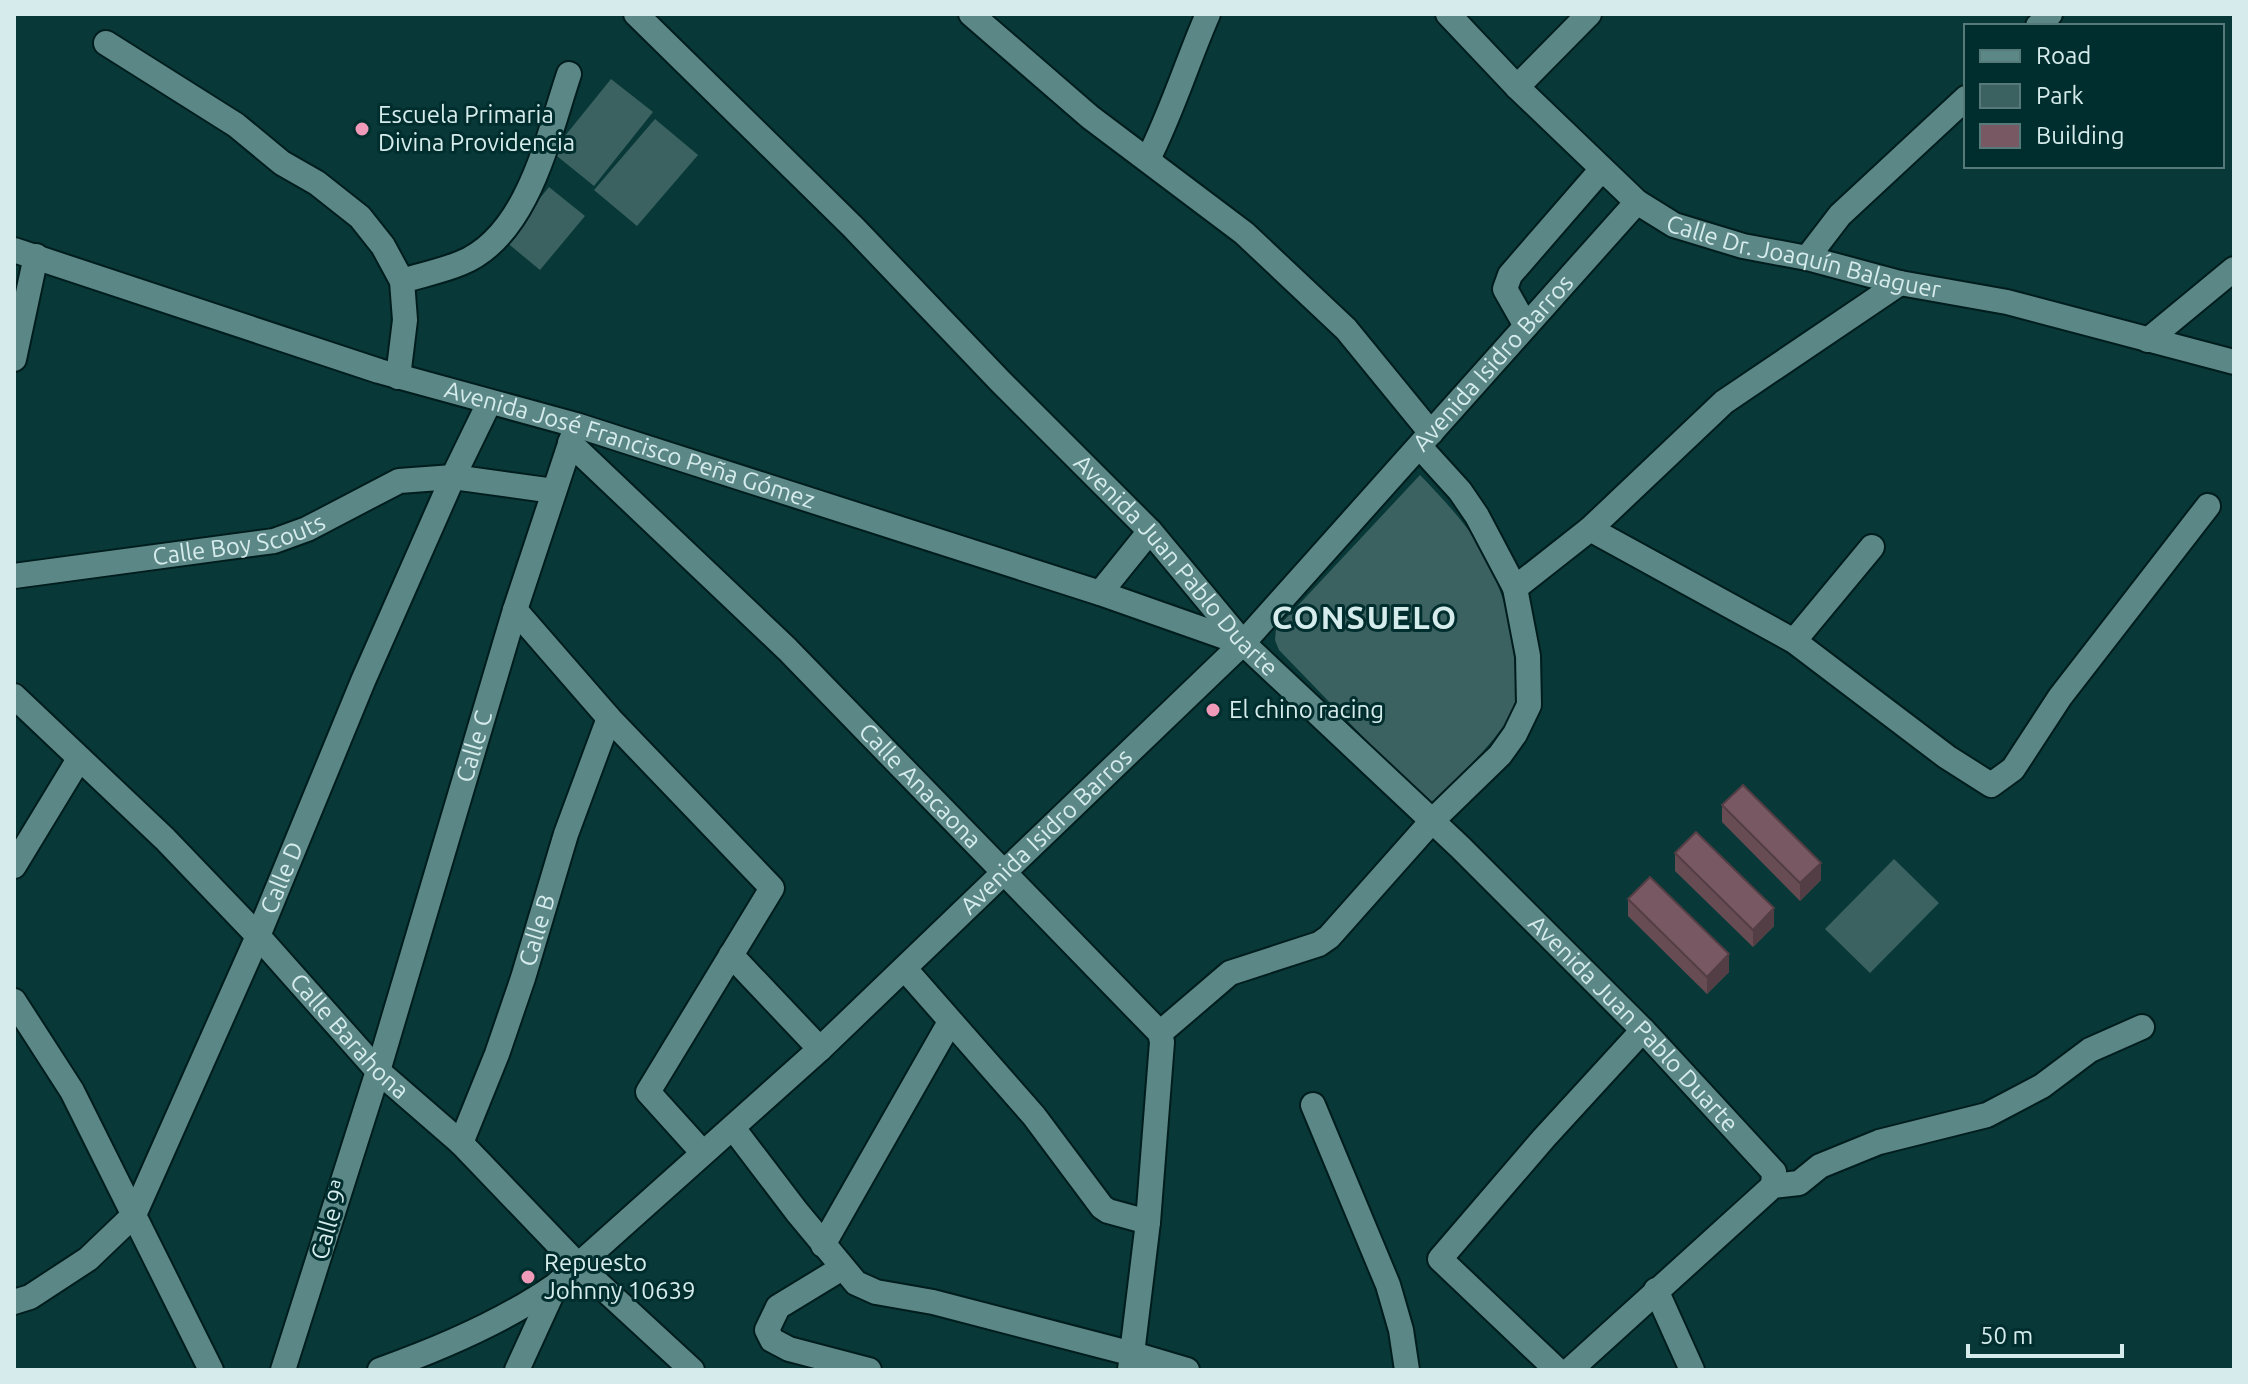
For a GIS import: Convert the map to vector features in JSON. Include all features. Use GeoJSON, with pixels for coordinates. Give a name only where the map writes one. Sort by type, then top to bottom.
{"type":"FeatureCollection","features":[{"type":"Feature","properties":{"kind":"street","name":"Avenida Juan Pablo Duarte"},"geometry":{"type":"LineString","coordinates":[[636,14],[853,227],[1000,381],[1150,531],[1243,643],[1432,821],[1643,1030],[1774,1172],[1773,1186]]}},
{"type":"Feature","properties":{"kind":"street"},"geometry":{"type":"LineString","coordinates":[[971,14],[1090,117],[1244,233],[1346,329],[1477,516],[1515,588],[1528,656],[1531,696],[1526,713],[1500,755],[1432,821],[1324,941],[1230,973],[1160,1033],[1162,1042],[1148,1222],[1132,1362]]}},
{"type":"Feature","properties":{"kind":"street"},"geometry":{"type":"LineString","coordinates":[[1148,159],[1167,123],[1208,14]]}},
{"type":"Feature","properties":{"kind":"street","name":"Calle Dr. Joaquín Balaguer"},"geometry":{"type":"LineString","coordinates":[[1448,14],[1517,87],[1637,202],[1674,225],[1743,246],[1807,258],[1900,283],[2007,302],[2234,362]]}},
{"type":"Feature","properties":{"kind":"street"},"geometry":{"type":"LineString","coordinates":[[1517,87],[1589,14]]}},
{"type":"Feature","properties":{"kind":"street"},"geometry":{"type":"LineString","coordinates":[[106,43],[236,125],[282,163],[317,183],[349,209],[383,246],[402,281],[405,320],[398,377]]}},
{"type":"Feature","properties":{"kind":"street"},"geometry":{"type":"LineString","coordinates":[[402,281],[463,263],[486,248],[509,225],[528,191],[569,74]]}},
{"type":"Feature","properties":{"kind":"street"},"geometry":{"type":"LineString","coordinates":[[1807,258],[1840,215],[1964,100]]}},
{"type":"Feature","properties":{"kind":"street"},"geometry":{"type":"LineString","coordinates":[[1526,326],[1505,289],[1510,275],[1602,169]]}},
{"type":"Feature","properties":{"kind":"street","name":"Avenida Isidro Barros"},"geometry":{"type":"LineString","coordinates":[[380,1370],[423,1355],[520,1310],[556,1285],[820,1049],[1243,643],[1637,202]]}},
{"type":"Feature","properties":{"kind":"street"},"geometry":{"type":"LineString","coordinates":[[14,359],[25,253]]}},
{"type":"Feature","properties":{"kind":"street","name":"Avenida José Francisco Peña Gómez"},"geometry":{"type":"LineString","coordinates":[[25,253],[398,377],[489,403],[573,434],[1100,593],[1243,643]]}},
{"type":"Feature","properties":{"kind":"street"},"geometry":{"type":"LineString","coordinates":[[2148,340],[2234,269]]}},
{"type":"Feature","properties":{"kind":"street"},"geometry":{"type":"LineString","coordinates":[[1515,588],[1590,529],[1724,402],[1900,283]]}},
{"type":"Feature","properties":{"kind":"street","name":"Calle D"},"geometry":{"type":"LineString","coordinates":[[14,1302],[30,1297],[88,1259],[134,1215],[258,936],[363,681],[489,403]]}},
{"type":"Feature","properties":{"kind":"street","name":"Calle C"},"geometry":{"type":"LineString","coordinates":[[378,1071],[515,610],[573,434]]}},
{"type":"Feature","properties":{"kind":"street","name":"Calle Anacaona"},"geometry":{"type":"LineString","coordinates":[[573,434],[1160,1033]]}},
{"type":"Feature","properties":{"kind":"street","name":"Calle Boy Scouts"},"geometry":{"type":"LineString","coordinates":[[14,576],[143,556],[262,544],[307,529],[399,481],[453,477],[554,491]]}},
{"type":"Feature","properties":{"kind":"street"},"geometry":{"type":"LineString","coordinates":[[1590,529],[1794,641],[1947,757],[1991,785],[2013,769],[2060,697],[2208,506]]}},
{"type":"Feature","properties":{"kind":"street"},"geometry":{"type":"LineString","coordinates":[[1100,593],[1150,531]]}},
{"type":"Feature","properties":{"kind":"street"},"geometry":{"type":"LineString","coordinates":[[1794,641],[1872,547]]}},
{"type":"Feature","properties":{"kind":"street"},"geometry":{"type":"LineString","coordinates":[[515,610],[609,718],[772,888],[648,1092],[703,1153]]}},
{"type":"Feature","properties":{"kind":"street","name":"Calle Barahona"},"geometry":{"type":"LineString","coordinates":[[14,696],[165,839],[258,936],[378,1071],[461,1143],[578,1265],[692,1370]]}},
{"type":"Feature","properties":{"kind":"street","name":"Calle B"},"geometry":{"type":"LineString","coordinates":[[461,1143],[497,1054],[566,834],[609,718]]}},
{"type":"Feature","properties":{"kind":"street"},"geometry":{"type":"LineString","coordinates":[[14,866],[79,759]]}},
{"type":"Feature","properties":{"kind":"street"},"geometry":{"type":"LineString","coordinates":[[731,955],[820,1049]]}},
{"type":"Feature","properties":{"kind":"street"},"geometry":{"type":"LineString","coordinates":[[905,969],[1034,1116],[1102,1207],[1148,1222]]}},
{"type":"Feature","properties":{"kind":"street"},"geometry":{"type":"LineString","coordinates":[[14,1001],[72,1091],[211,1370]]}},
{"type":"Feature","properties":{"kind":"street"},"geometry":{"type":"LineString","coordinates":[[823,1245],[950,1022]]}},
{"type":"Feature","properties":{"kind":"street"},"geometry":{"type":"LineString","coordinates":[[1570,1370],[1773,1186],[1799,1183],[1820,1166],[1879,1142],[1987,1115],[2042,1086],[2090,1050],[2142,1027]]}},
{"type":"Feature","properties":{"kind":"street"},"geometry":{"type":"LineString","coordinates":[[1557,1370],[1440,1259],[1544,1138],[1643,1030]]}},
{"type":"Feature","properties":{"kind":"street","name":"Calle 9ª"},"geometry":{"type":"LineString","coordinates":[[283,1370],[378,1071]]}},
{"type":"Feature","properties":{"kind":"street"},"geometry":{"type":"LineString","coordinates":[[1313,1105],[1388,1285],[1401,1330],[1407,1370]]}},
{"type":"Feature","properties":{"kind":"street"},"geometry":{"type":"LineString","coordinates":[[733,1128],[856,1283],[876,1292],[933,1302],[1132,1362],[1187,1370]]}},
{"type":"Feature","properties":{"kind":"street"},"geometry":{"type":"LineString","coordinates":[[842,1268],[778,1307],[767,1330],[772,1340],[789,1349],[869,1370]]}},
{"type":"Feature","properties":{"kind":"street"},"geometry":{"type":"LineString","coordinates":[[517,1370],[556,1285]]}},
{"type":"Feature","properties":{"kind":"street"},"geometry":{"type":"LineString","coordinates":[[1656,1290],[1692,1370]]}},
{"type":"Feature","properties":{"kind":"green space"},"geometry":{"type":"Polygon","coordinates":[[[611,79],[653,112],[594,186],[552,152],[611,79]]]}},
{"type":"Feature","properties":{"kind":"green space"},"geometry":{"type":"Polygon","coordinates":[[[655,119],[698,155],[637,226],[594,190],[655,119]]]}},
{"type":"Feature","properties":{"kind":"green space"},"geometry":{"type":"Polygon","coordinates":[[[549,187],[585,216],[540,270],[505,241],[549,187]]]}},
{"type":"Feature","properties":{"kind":"green space"},"geometry":{"type":"Polygon","coordinates":[[[1420,475],[1466,526],[1486,558],[1509,619],[1520,682],[1518,697],[1504,726],[1480,755],[1429,805],[1279,650],[1275,640],[1276,629],[1420,475]]]}},
{"type":"Feature","properties":{"kind":"green space"},"geometry":{"type":"Polygon","coordinates":[[[1894,859],[1939,903],[1870,973],[1825,929],[1894,859]]]}},
{"type":"Feature","properties":{"kind":"building"},"geometry":{"type":"Polygon","coordinates":[[[1743,785],[1821,863],[1800,883],[1722,805],[1743,785]]]}},
{"type":"Feature","properties":{"kind":"building"},"geometry":{"type":"Polygon","coordinates":[[[1696,832],[1774,908],[1753,930],[1675,853],[1696,832]]]}},
{"type":"Feature","properties":{"kind":"building"},"geometry":{"type":"Polygon","coordinates":[[[1650,877],[1729,954],[1707,977],[1628,899],[1650,877]]]}},
{"type":"Feature","properties":{"kind":"place","name":"Escuela Primaria Divina Providencia"},"geometry":{"type":"Point","coordinates":[362,129]}},
{"type":"Feature","properties":{"kind":"place","name":"El chino racing"},"geometry":{"type":"Point","coordinates":[1213,710]}},
{"type":"Feature","properties":{"kind":"place","name":"Repuesto Johnny 10639"},"geometry":{"type":"Point","coordinates":[528,1277]}},
{"type":"Feature","properties":{"kind":"district","name":"CONSUELO"},"geometry":{"type":"Point","coordinates":[1365,618]}}]}
